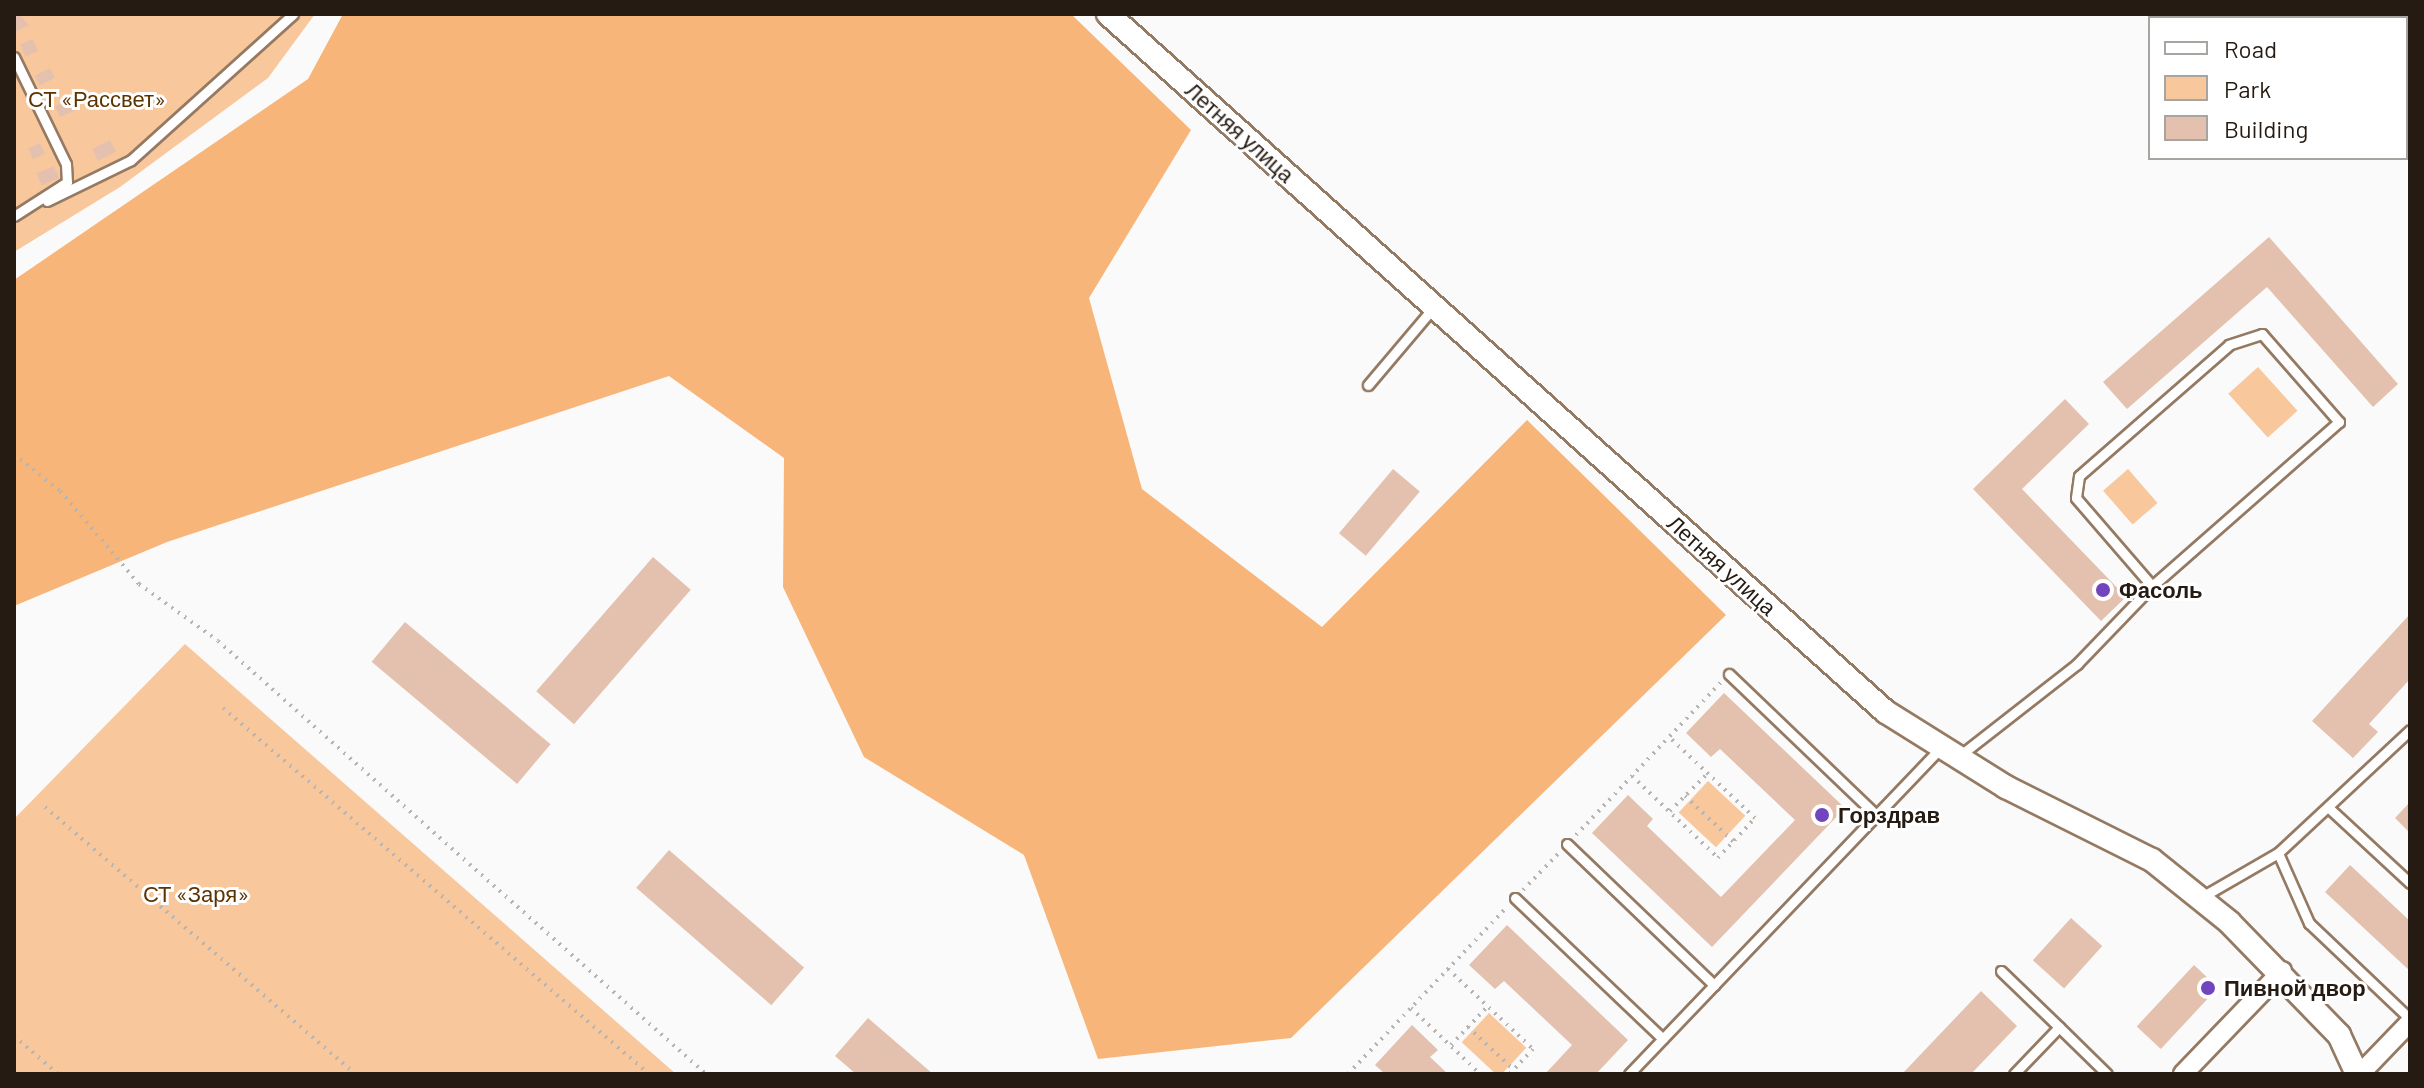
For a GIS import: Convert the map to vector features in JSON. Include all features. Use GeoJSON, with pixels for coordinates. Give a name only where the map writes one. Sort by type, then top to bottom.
{"type":"FeatureCollection","features":[{"type":"Feature","properties":{"kind":"street","name":"Летняя улица"},"geometry":{"type":"LineString","coordinates":[[1108,14],[1886,712],[1950,752],[2152,860],[2200,898],[2282,971],[2333,1028],[2358,1074]]}},
{"type":"Feature","properties":{"kind":"street"},"geometry":{"type":"LineString","coordinates":[[2183,1074],[2282,971]]}},
{"type":"Feature","properties":{"kind":"street"},"geometry":{"type":"LineString","coordinates":[[2358,1074],[2410,1021]]}},
{"type":"Feature","properties":{"kind":"lane"},"geometry":{"type":"LineString","coordinates":[[14,216],[131,160],[293,14]]}},
{"type":"Feature","properties":{"kind":"lane"},"geometry":{"type":"LineString","coordinates":[[14,57],[66,164],[67,182],[47,201]]}},
{"type":"Feature","properties":{"kind":"lane"},"geometry":{"type":"LineString","coordinates":[[1368,385],[1434,307]]}},
{"type":"Feature","properties":{"kind":"lane"},"geometry":{"type":"LineString","coordinates":[[1629,1074],[1876,815],[1950,752],[2077,664],[2152,586],[2339,422],[2262,334],[2229,345],[2079,476],[2076,498],[2152,586]]}},
{"type":"Feature","properties":{"kind":"lane"},"geometry":{"type":"LineString","coordinates":[[1729,674],[1876,815]]}},
{"type":"Feature","properties":{"kind":"lane"},"geometry":{"type":"LineString","coordinates":[[2200,898],[2278,853],[2330,809],[2410,730]]}},
{"type":"Feature","properties":{"kind":"lane"},"geometry":{"type":"LineString","coordinates":[[2330,809],[2410,883]]}},
{"type":"Feature","properties":{"kind":"lane"},"geometry":{"type":"LineString","coordinates":[[1567,844],[1714,985]]}},
{"type":"Feature","properties":{"kind":"lane"},"geometry":{"type":"LineString","coordinates":[[2278,853],[2309,923],[2410,1021]]}},
{"type":"Feature","properties":{"kind":"lane"},"geometry":{"type":"LineString","coordinates":[[1515,898],[1663,1039]]}},
{"type":"Feature","properties":{"kind":"lane"},"geometry":{"type":"LineString","coordinates":[[2001,971],[2107,1074]]}},
{"type":"Feature","properties":{"kind":"lane"},"geometry":{"type":"LineString","coordinates":[[2014,1074],[2059,1027]]}},
{"type":"Feature","properties":{"kind":"path"},"geometry":{"type":"LineString","coordinates":[[14,454],[60,491],[139,584],[218,641],[706,1074]]}},
{"type":"Feature","properties":{"kind":"path"},"geometry":{"type":"LineString","coordinates":[[1348,1074],[1729,674]]}},
{"type":"Feature","properties":{"kind":"path"},"geometry":{"type":"LineString","coordinates":[[223,708],[649,1074]]}},
{"type":"Feature","properties":{"kind":"path"},"geometry":{"type":"LineString","coordinates":[[1632,776],[1718,858],[1755,818],[1669,737]]}},
{"type":"Feature","properties":{"kind":"path"},"geometry":{"type":"LineString","coordinates":[[1670,812],[1708,773]]}},
{"type":"Feature","properties":{"kind":"path"},"geometry":{"type":"LineString","coordinates":[[1685,796],[1733,841]]}},
{"type":"Feature","properties":{"kind":"path"},"geometry":{"type":"LineString","coordinates":[[45,807],[355,1074]]}},
{"type":"Feature","properties":{"kind":"path"},"geometry":{"type":"LineString","coordinates":[[1448,969],[1533,1049],[1512,1072],[1468,1027]]}},
{"type":"Feature","properties":{"kind":"path"},"geometry":{"type":"LineString","coordinates":[[1450,1045],[1488,1006]]}},
{"type":"Feature","properties":{"kind":"path"},"geometry":{"type":"LineString","coordinates":[[1411,1008],[1480,1074]]}},
{"type":"Feature","properties":{"kind":"path"},"geometry":{"type":"LineString","coordinates":[[14,1036],[58,1074]]}},
{"type":"Feature","properties":{"kind":"green space","name":"СТ «Рассвет»"},"geometry":{"type":"Polygon","coordinates":[[[14,14],[315,14],[268,78],[120,187],[14,252],[14,14]]]}},
{"type":"Feature","properties":{"kind":"green space"},"geometry":{"type":"Polygon","coordinates":[[[2258,367],[2297,411],[2268,438],[2228,394],[2258,367]]]}},
{"type":"Feature","properties":{"kind":"green space"},"geometry":{"type":"Polygon","coordinates":[[[2128,469],[2158,503],[2133,525],[2103,491],[2128,469]]]}},
{"type":"Feature","properties":{"kind":"green space","name":"СТ «Заря»"},"geometry":{"type":"Polygon","coordinates":[[[185,644],[676,1074],[14,1074],[14,819],[185,644]]]}},
{"type":"Feature","properties":{"kind":"green space"},"geometry":{"type":"Polygon","coordinates":[[[1708,781],[1745,816],[1716,847],[1679,812],[1708,781]]]}},
{"type":"Feature","properties":{"kind":"green space"},"geometry":{"type":"Polygon","coordinates":[[[1489,1013],[1526,1048],[1502,1074],[1496,1074],[1462,1042],[1489,1013]]]}},
{"type":"Feature","properties":{"kind":"shaded area"},"geometry":{"type":"Polygon","coordinates":[[[343,14],[1071,14],[1191,130],[1089,298],[1142,489],[1322,627],[1527,420],[1726,615],[1291,1038],[1098,1059],[1024,855],[864,757],[783,587],[784,458],[669,376],[167,542],[14,606],[14,280],[308,79],[343,14]]]}},
{"type":"Feature","properties":{"kind":"building"},"geometry":{"type":"Polygon","coordinates":[[[19,14],[29,25],[15,32],[14,16],[19,14]]]}},
{"type":"Feature","properties":{"kind":"building"},"geometry":{"type":"Polygon","coordinates":[[[33,39],[38,51],[25,56],[20,44],[33,39]]]}},
{"type":"Feature","properties":{"kind":"building"},"geometry":{"type":"Polygon","coordinates":[[[50,68],[55,78],[40,86],[35,76],[50,68]]]}},
{"type":"Feature","properties":{"kind":"building"},"geometry":{"type":"Polygon","coordinates":[[[76,97],[81,108],[60,117],[55,106],[76,97]]]}},
{"type":"Feature","properties":{"kind":"building"},"geometry":{"type":"Polygon","coordinates":[[[110,140],[116,152],[98,161],[92,149],[110,140]]]}},
{"type":"Feature","properties":{"kind":"building"},"geometry":{"type":"Polygon","coordinates":[[[40,143],[45,154],[33,159],[28,148],[40,143]]]}},
{"type":"Feature","properties":{"kind":"building"},"geometry":{"type":"Polygon","coordinates":[[[54,166],[59,178],[42,185],[37,173],[54,166]]]}},
{"type":"Feature","properties":{"kind":"building"},"geometry":{"type":"Polygon","coordinates":[[[2269,237],[2398,384],[2373,407],[2267,287],[2127,409],[2103,382],[2269,237]]]}},
{"type":"Feature","properties":{"kind":"building"},"geometry":{"type":"Polygon","coordinates":[[[2065,399],[2089,424],[2022,489],[2126,597],[2101,621],[1973,489],[2065,399]]]}},
{"type":"Feature","properties":{"kind":"building"},"geometry":{"type":"Polygon","coordinates":[[[1393,469],[1420,491],[1366,556],[1339,533],[1393,469]]]}},
{"type":"Feature","properties":{"kind":"building"},"geometry":{"type":"Polygon","coordinates":[[[653,557],[691,590],[574,724],[536,691],[653,557]]]}},
{"type":"Feature","properties":{"kind":"building"},"geometry":{"type":"Polygon","coordinates":[[[2410,614],[2410,679],[2369,724],[2378,732],[2353,758],[2312,721],[2410,614]]]}},
{"type":"Feature","properties":{"kind":"building"},"geometry":{"type":"Polygon","coordinates":[[[405,622],[551,744],[517,784],[372,662],[405,622]]]}},
{"type":"Feature","properties":{"kind":"building"},"geometry":{"type":"Polygon","coordinates":[[[1724,693],[1845,808],[1712,947],[1592,833],[1628,795],[1653,819],[1647,826],[1721,897],[1795,820],[1720,749],[1711,757],[1686,733],[1724,693]]]}},
{"type":"Feature","properties":{"kind":"building"},"geometry":{"type":"Polygon","coordinates":[[[2410,802],[2410,833],[2395,818],[2410,802]]]}},
{"type":"Feature","properties":{"kind":"building"},"geometry":{"type":"Polygon","coordinates":[[[669,850],[804,967],[771,1005],[636,888],[669,850]]]}},
{"type":"Feature","properties":{"kind":"building"},"geometry":{"type":"Polygon","coordinates":[[[2350,865],[2410,921],[2410,971],[2325,892],[2350,865]]]}},
{"type":"Feature","properties":{"kind":"building"},"geometry":{"type":"Polygon","coordinates":[[[2071,918],[2102,946],[2064,988],[2033,960],[2071,918]]]}},
{"type":"Feature","properties":{"kind":"building"},"geometry":{"type":"Polygon","coordinates":[[[1507,925],[1628,1040],[1596,1074],[1545,1074],[1572,1045],[1504,981],[1495,989],[1469,965],[1507,925]]]}},
{"type":"Feature","properties":{"kind":"building"},"geometry":{"type":"Polygon","coordinates":[[[2194,965],[2218,988],[2161,1049],[2137,1026],[2194,965]]]}},
{"type":"Feature","properties":{"kind":"building"},"geometry":{"type":"Polygon","coordinates":[[[1981,991],[2017,1026],[1971,1074],[1902,1074],[1981,991]]]}},
{"type":"Feature","properties":{"kind":"building"},"geometry":{"type":"Polygon","coordinates":[[[868,1018],[933,1074],[856,1074],[835,1056],[868,1018]]]}},
{"type":"Feature","properties":{"kind":"building"},"geometry":{"type":"Polygon","coordinates":[[[1412,1025],[1438,1050],[1430,1057],[1448,1074],[1385,1074],[1375,1065],[1412,1025]]]}},
{"type":"Feature","properties":{"kind":"place","name":"Фасоль"},"geometry":{"type":"Point","coordinates":[2103,590]}},
{"type":"Feature","properties":{"kind":"place","name":"Горздрав"},"geometry":{"type":"Point","coordinates":[1822,815]}},
{"type":"Feature","properties":{"kind":"place","name":"Пивной двор"},"geometry":{"type":"Point","coordinates":[2208,988]}}]}
